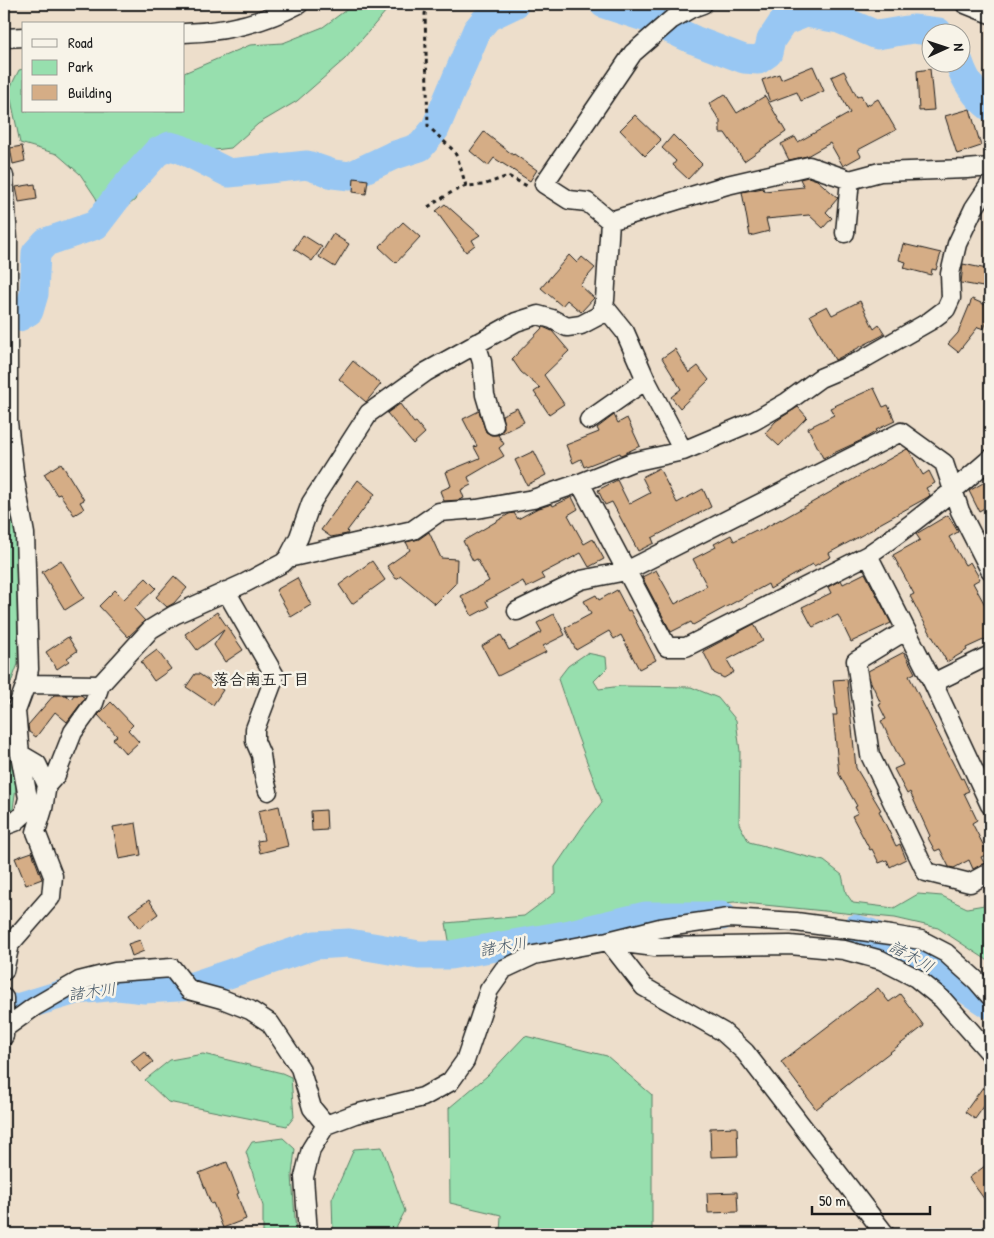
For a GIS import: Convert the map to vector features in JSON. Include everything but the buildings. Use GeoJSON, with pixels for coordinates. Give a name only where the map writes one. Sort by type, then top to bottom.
{"type":"FeatureCollection","features":[{"type":"Feature","properties":{"kind":"street"},"geometry":{"type":"LineString","coordinates":[[185,33],[209,32],[247,26],[299,4]]}},
{"type":"Feature","properties":{"kind":"street"},"geometry":{"type":"LineString","coordinates":[[610,221],[587,202],[569,200],[544,184],[633,53],[671,20],[703,4]]}},
{"type":"Feature","properties":{"kind":"street"},"geometry":{"type":"LineString","coordinates":[[965,4],[990,14]]}},
{"type":"Feature","properties":{"kind":"street"},"geometry":{"type":"LineString","coordinates":[[4,38],[22,37]]}},
{"type":"Feature","properties":{"kind":"street"},"geometry":{"type":"LineString","coordinates":[[610,221],[727,185],[809,166],[850,180],[880,172],[990,167]]}},
{"type":"Feature","properties":{"kind":"street"},"geometry":{"type":"LineString","coordinates":[[4,176],[8,240],[6,307],[8,422],[15,480],[26,534],[29,669],[26,684],[16,711],[20,754],[28,798],[24,814],[16,822],[4,826]]}},
{"type":"Feature","properties":{"kind":"street"},"geometry":{"type":"LineString","coordinates":[[845,234],[850,180]]}},
{"type":"Feature","properties":{"kind":"street"},"geometry":{"type":"LineString","coordinates":[[288,558],[413,530],[439,512],[477,510],[533,499],[632,462],[683,451],[754,421],[787,402],[820,378],[860,361],[930,321],[946,309],[951,298],[950,274],[957,244],[974,208],[990,184]]}},
{"type":"Feature","properties":{"kind":"street"},"geometry":{"type":"LineString","coordinates":[[4,971],[10,944],[50,897],[53,876],[36,832],[43,809],[47,785],[56,775],[73,732],[94,702],[100,685],[151,629],[174,615],[283,563],[288,558],[299,537],[311,503],[369,413],[426,372],[516,322],[538,316],[552,319],[567,327],[581,325],[600,315],[604,306],[610,221]]}},
{"type":"Feature","properties":{"kind":"street"},"geometry":{"type":"LineString","coordinates":[[604,306],[624,332],[646,380],[683,451]]}},
{"type":"Feature","properties":{"kind":"street"},"geometry":{"type":"LineString","coordinates":[[476,344],[482,362],[485,395],[494,425]]}},
{"type":"Feature","properties":{"kind":"street"},"geometry":{"type":"LineString","coordinates":[[589,420],[646,380]]}},
{"type":"Feature","properties":{"kind":"street"},"geometry":{"type":"LineString","coordinates":[[517,612],[581,580],[626,571],[901,432],[944,463],[960,511],[990,570]]}},
{"type":"Feature","properties":{"kind":"street"},"geometry":{"type":"LineString","coordinates":[[580,483],[667,647],[686,648],[868,555],[896,536],[990,459]]}},
{"type":"Feature","properties":{"kind":"street"},"geometry":{"type":"LineString","coordinates":[[868,555],[933,683],[990,805]]}},
{"type":"Feature","properties":{"kind":"street"},"geometry":{"type":"LineString","coordinates":[[226,591],[275,676],[255,729],[255,741],[261,755],[268,791]]}},
{"type":"Feature","properties":{"kind":"street"},"geometry":{"type":"LineString","coordinates":[[905,631],[856,661],[870,755],[926,872],[970,883],[990,872]]}},
{"type":"Feature","properties":{"kind":"street"},"geometry":{"type":"LineString","coordinates":[[933,683],[990,655]]}},
{"type":"Feature","properties":{"kind":"street"},"geometry":{"type":"LineString","coordinates":[[26,684],[100,685]]}},
{"type":"Feature","properties":{"kind":"street"},"geometry":{"type":"LineString","coordinates":[[20,754],[37,764],[47,785]]}},
{"type":"Feature","properties":{"kind":"street"},"geometry":{"type":"LineString","coordinates":[[308,1234],[304,1177],[311,1149],[326,1125],[354,1114],[423,1097],[450,1082],[465,1061],[489,990],[504,969],[534,955],[608,941],[660,928],[729,918],[796,922],[921,940],[946,953],[978,982],[990,996]]}},
{"type":"Feature","properties":{"kind":"street"},"geometry":{"type":"LineString","coordinates":[[608,941],[655,947],[790,945],[844,950],[881,960],[916,978],[942,999],[990,1053]]}},
{"type":"Feature","properties":{"kind":"street"},"geometry":{"type":"LineString","coordinates":[[608,941],[644,987],[723,1032],[745,1052],[885,1234]]}},
{"type":"Feature","properties":{"kind":"street"},"geometry":{"type":"LineString","coordinates":[[4,1033],[34,1007],[79,981],[115,972],[172,968],[189,990],[222,998],[250,1010],[270,1023],[300,1068],[312,1108],[326,1125]]}},
{"type":"Feature","properties":{"kind":"street"},"geometry":{"type":"LineString","coordinates":[[4,998],[4,1033]]}},
{"type":"Feature","properties":{"kind":"path"},"geometry":{"type":"LineString","coordinates":[[427,4],[425,14],[428,126],[454,151],[466,186]]}},
{"type":"Feature","properties":{"kind":"path"},"geometry":{"type":"LineString","coordinates":[[428,207],[452,192],[466,186],[483,185],[508,176],[531,188],[544,184]]}},
{"type":"Feature","properties":{"kind":"green space"},"geometry":{"type":"Polygon","coordinates":[[[354,4],[392,4],[345,59],[297,101],[258,124],[231,148],[197,152],[170,140],[153,147],[135,200],[114,217],[102,217],[96,198],[80,174],[57,154],[20,143],[9,90],[19,70],[22,69],[22,112],[185,112],[185,73],[250,45],[283,43],[323,27],[354,4]]]}},
{"type":"Feature","properties":{"kind":"green space"},"geometry":{"type":"Polygon","coordinates":[[[4,471],[16,539],[18,664],[7,693],[4,727],[4,471]]]}},
{"type":"Feature","properties":{"kind":"green space"},"geometry":{"type":"Polygon","coordinates":[[[587,653],[606,657],[607,668],[594,681],[599,689],[621,686],[691,687],[718,698],[736,720],[740,751],[739,824],[749,842],[824,861],[842,875],[846,893],[853,903],[894,908],[918,894],[942,896],[967,908],[990,904],[990,962],[938,928],[895,918],[734,902],[666,910],[614,910],[533,936],[477,957],[450,946],[446,923],[524,916],[555,893],[555,867],[602,802],[558,679],[568,666],[587,653]]]}},
{"type":"Feature","properties":{"kind":"green space"},"geometry":{"type":"Polygon","coordinates":[[[4,727],[16,787],[13,809],[4,813],[4,727]]]}},
{"type":"Feature","properties":{"kind":"green space"},"geometry":{"type":"Polygon","coordinates":[[[525,1036],[607,1056],[652,1095],[652,1234],[500,1234],[501,1215],[450,1203],[449,1108],[487,1076],[525,1036]]]}},
{"type":"Feature","properties":{"kind":"green space"},"geometry":{"type":"Polygon","coordinates":[[[203,1054],[282,1073],[291,1077],[294,1117],[287,1126],[168,1102],[145,1080],[170,1060],[203,1054]]]}},
{"type":"Feature","properties":{"kind":"green space"},"geometry":{"type":"Polygon","coordinates":[[[283,1138],[295,1149],[292,1175],[296,1234],[263,1234],[263,1206],[246,1152],[252,1142],[283,1138]]]}},
{"type":"Feature","properties":{"kind":"green space"},"geometry":{"type":"Polygon","coordinates":[[[382,1147],[405,1211],[393,1234],[333,1234],[332,1199],[354,1149],[382,1147]]]}},
{"type":"Feature","properties":{"kind":"waterway"},"geometry":{"type":"LineString","coordinates":[[19,317],[29,311],[34,294],[36,253],[46,242],[96,225],[122,191],[157,152],[170,146],[181,149],[229,173],[307,165],[333,174],[350,176],[392,156],[420,147],[435,129],[477,30],[488,17],[515,4]]}},
{"type":"Feature","properties":{"kind":"waterway"},"geometry":{"type":"LineString","coordinates":[[604,4],[647,18],[694,40],[744,59],[758,60],[768,53],[771,40],[783,22],[806,13],[839,19],[877,35],[913,29],[922,30]]}},
{"type":"Feature","properties":{"kind":"waterway"},"geometry":{"type":"LineString","coordinates":[[963,72],[971,87],[990,107]]}},
{"type":"Feature","properties":{"kind":"waterway","name":"諸木川"},"geometry":{"type":"LineString","coordinates":[[4,1015],[20,1007],[76,990],[118,986],[145,989],[193,986],[315,945],[349,943],[419,955],[450,955],[565,935],[645,916],[722,916]]}},
{"type":"Feature","properties":{"kind":"waterway","name":"諸木川"},"geometry":{"type":"LineString","coordinates":[[855,929],[870,933],[929,964],[990,1005]]}},
{"type":"Feature","properties":{"kind":"district","name":"落合南五丁目"},"geometry":{"type":"Point","coordinates":[261,679]}}]}
